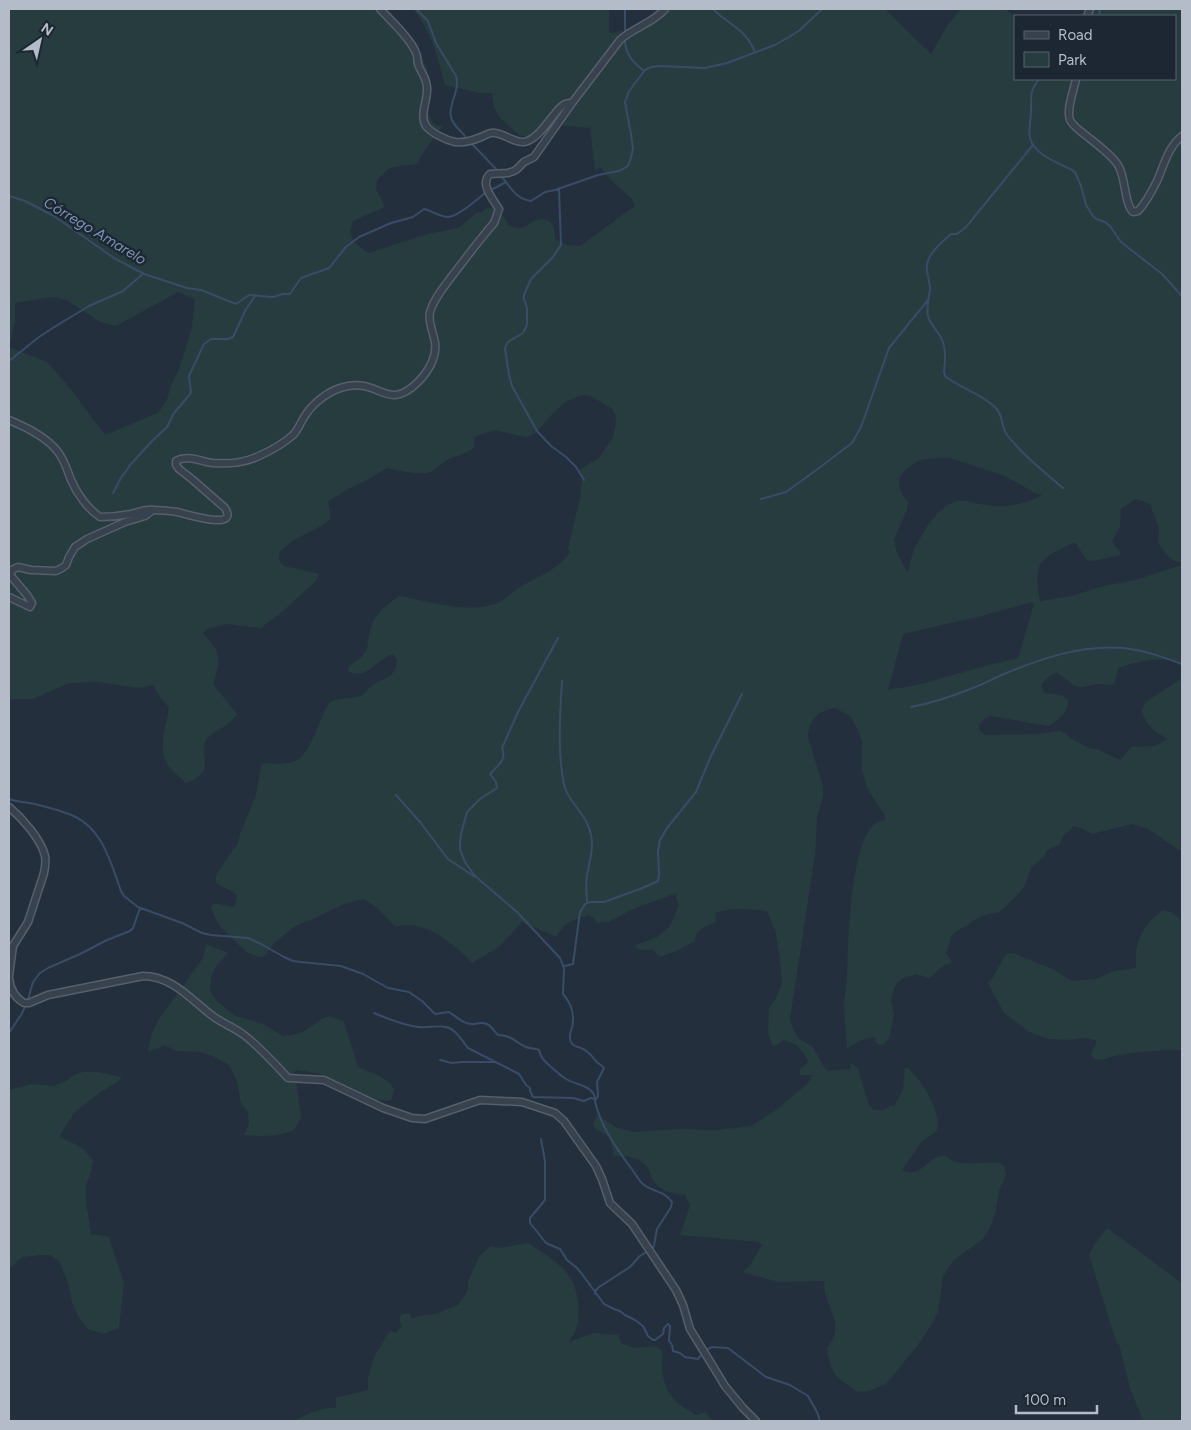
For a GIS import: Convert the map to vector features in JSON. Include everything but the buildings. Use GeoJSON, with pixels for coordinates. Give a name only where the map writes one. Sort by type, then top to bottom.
{"type":"FeatureCollection","features":[{"type":"Feature","properties":{"kind":"street"},"geometry":{"type":"LineString","coordinates":[[380,9],[413,46],[428,87],[424,108],[424,121],[427,128],[441,136],[456,142],[496,133],[524,142],[540,132],[563,105],[572,103]]}},
{"type":"Feature","properties":{"kind":"street"},"geometry":{"type":"LineString","coordinates":[[9,420],[30,430],[51,444],[59,452],[80,495],[100,518],[153,510],[176,512],[211,520],[220,521],[225,519],[228,513],[225,508],[179,469],[176,461],[194,459],[227,464],[250,460],[268,452],[293,435],[309,410],[334,390],[348,386],[360,386],[396,396],[403,394],[418,382],[432,364],[435,352],[435,341],[429,321],[430,312],[436,297],[494,223],[498,215],[499,209],[486,186],[485,181],[487,177],[490,174],[514,171],[524,162],[534,157],[620,40],[628,33],[649,22],[665,9]]}},
{"type":"Feature","properties":{"kind":"street"},"geometry":{"type":"LineString","coordinates":[[1076,80],[1069,105],[1070,120],[1073,125],[1119,166],[1130,208],[1133,212],[1138,211],[1146,202],[1170,149],[1182,136]]}},
{"type":"Feature","properties":{"kind":"street"},"geometry":{"type":"LineString","coordinates":[[9,597],[30,607],[32,603],[10,574],[12,570],[18,567],[31,570],[56,571],[66,565],[75,547],[87,539],[125,522],[145,516],[153,510]]}},
{"type":"Feature","properties":{"kind":"street"},"geometry":{"type":"LineString","coordinates":[[9,807],[26,824],[45,856],[44,873],[28,922],[14,946],[9,977],[13,994],[24,1003],[29,1003],[48,995],[143,976],[154,976],[167,980],[215,1018],[243,1034],[269,1057],[288,1078],[324,1080],[383,1108],[412,1118],[425,1119],[480,1100],[522,1102],[555,1113],[564,1121],[596,1166],[610,1203],[632,1224],[676,1290],[683,1305],[690,1329],[711,1364],[737,1401],[756,1421]]}},
{"type":"Feature","properties":{"kind":"green space"},"geometry":{"type":"Polygon","coordinates":[[[9,9],[387,9],[408,33],[425,62],[429,82],[427,109],[433,123],[442,127],[417,164],[393,167],[377,180],[376,189],[385,207],[353,221],[352,238],[358,246],[369,253],[427,234],[460,227],[476,213],[493,207],[505,218],[508,225],[522,228],[535,221],[546,220],[552,224],[555,231],[555,239],[567,245],[580,246],[635,206],[632,199],[615,184],[602,170],[602,167],[595,170],[590,128],[547,124],[531,138],[519,135],[501,119],[494,108],[492,93],[479,93],[445,85],[437,55],[429,35],[413,9],[609,9],[609,33],[638,25],[664,9],[885,9],[931,54],[947,26],[961,9],[1005,9],[1014,16],[1014,80],[1176,80],[1176,15],[1084,15],[1088,9],[1182,9],[1182,562],[1174,561],[1158,543],[1159,528],[1150,504],[1136,499],[1121,509],[1120,526],[1112,542],[1121,553],[1120,555],[1087,561],[1075,542],[1047,557],[1042,562],[1037,577],[1040,601],[1072,596],[1100,587],[1135,580],[1182,565],[1182,665],[1168,660],[1150,660],[1133,663],[1118,668],[1115,683],[1111,685],[1098,684],[1082,687],[1074,686],[1057,673],[1044,681],[1041,686],[1044,693],[1061,695],[1068,700],[1065,712],[1055,722],[1048,726],[990,716],[979,725],[980,731],[986,735],[1037,734],[1060,731],[1089,748],[1099,750],[1120,760],[1131,747],[1155,746],[1168,739],[1151,728],[1141,710],[1146,702],[1182,678],[1182,852],[1148,829],[1132,824],[1092,834],[1074,826],[1063,836],[1059,845],[1046,851],[1044,857],[1032,866],[1025,885],[1004,908],[997,913],[987,914],[974,920],[955,932],[951,937],[946,954],[951,962],[940,968],[929,978],[917,974],[898,982],[894,988],[891,1001],[894,1015],[891,1030],[888,1040],[883,1045],[878,1044],[875,1038],[868,1038],[847,1048],[844,1002],[847,982],[850,914],[857,862],[864,841],[873,826],[885,820],[885,816],[867,788],[862,770],[862,741],[850,716],[835,708],[824,711],[816,716],[809,730],[808,737],[823,786],[823,796],[817,818],[815,854],[790,1019],[793,1029],[799,1039],[812,1046],[828,1071],[851,1068],[850,1062],[858,1069],[869,1105],[874,1110],[884,1110],[894,1106],[903,1090],[905,1068],[908,1068],[925,1088],[937,1115],[937,1131],[922,1141],[902,1170],[914,1172],[936,1158],[943,1156],[960,1163],[1000,1163],[1004,1166],[1006,1175],[999,1191],[991,1226],[983,1239],[954,1260],[943,1276],[938,1312],[918,1345],[886,1384],[868,1391],[858,1392],[840,1379],[833,1370],[827,1348],[833,1339],[835,1321],[826,1298],[825,1281],[779,1282],[742,1272],[749,1267],[762,1245],[759,1242],[680,1235],[690,1205],[685,1195],[669,1192],[659,1187],[644,1163],[628,1157],[614,1156],[609,1137],[596,1129],[593,1124],[597,1115],[616,1127],[633,1132],[679,1129],[716,1130],[751,1126],[775,1111],[808,1083],[812,1075],[800,1075],[800,1069],[809,1061],[797,1045],[784,1040],[773,1047],[768,1033],[769,1009],[782,984],[776,933],[767,911],[734,909],[715,913],[716,922],[699,931],[695,941],[660,957],[653,950],[641,950],[634,946],[657,937],[670,926],[679,905],[676,899],[677,893],[633,909],[608,922],[596,923],[595,919],[589,915],[579,918],[562,928],[557,937],[522,922],[500,946],[472,963],[448,941],[427,929],[406,925],[396,927],[376,907],[363,899],[344,904],[295,926],[273,944],[265,956],[259,957],[246,952],[220,926],[211,906],[215,903],[234,907],[237,901],[235,893],[222,887],[215,881],[217,873],[238,843],[256,795],[261,766],[264,763],[287,763],[299,759],[312,741],[329,703],[362,695],[370,687],[388,677],[394,671],[397,660],[393,654],[387,656],[366,672],[354,674],[348,671],[349,666],[365,653],[372,625],[381,611],[399,596],[447,606],[471,608],[495,604],[562,562],[570,552],[568,549],[580,498],[582,478],[579,470],[599,458],[612,439],[616,416],[612,409],[591,396],[583,395],[564,403],[536,433],[526,437],[494,430],[474,437],[474,448],[449,459],[435,470],[426,473],[415,473],[387,468],[328,501],[331,518],[318,528],[284,547],[279,559],[284,566],[319,574],[316,581],[261,628],[226,624],[206,629],[203,633],[217,651],[218,662],[213,684],[237,714],[207,739],[204,744],[205,767],[202,773],[186,783],[171,769],[164,756],[163,735],[169,707],[161,699],[153,685],[139,688],[97,682],[69,683],[33,699],[9,699],[9,9]],[[178,292],[116,326],[100,322],[67,300],[53,297],[15,303],[15,322],[9,347],[47,362],[69,387],[105,435],[158,413],[167,400],[192,328],[195,299],[178,292]],[[950,458],[923,459],[904,472],[899,480],[902,493],[908,502],[907,510],[894,540],[897,553],[908,573],[911,558],[922,535],[932,520],[945,507],[959,501],[993,506],[1008,506],[1029,501],[1042,495],[1005,476],[950,458]],[[1032,602],[903,634],[888,690],[917,685],[1018,658],[1034,604],[1032,602]]]}},
{"type":"Feature","properties":{"kind":"green space"},"geometry":{"type":"Polygon","coordinates":[[[1163,910],[1174,914],[1182,922],[1182,1050],[1132,1053],[1103,1060],[1094,1059],[1091,1054],[1096,1040],[1082,1038],[1068,1040],[1049,1039],[1029,1032],[1004,1013],[988,983],[1006,954],[1013,953],[1052,969],[1072,981],[1096,979],[1114,971],[1136,968],[1136,951],[1141,936],[1150,922],[1163,910]]]}},
{"type":"Feature","properties":{"kind":"green space"},"geometry":{"type":"Polygon","coordinates":[[[206,944],[228,953],[216,966],[211,977],[210,990],[216,1000],[235,1016],[263,1024],[283,1036],[302,1032],[327,1017],[344,1022],[358,1067],[387,1081],[394,1089],[392,1099],[389,1101],[371,1099],[318,1073],[296,1070],[292,1074],[297,1086],[301,1118],[294,1130],[269,1136],[243,1134],[249,1124],[248,1112],[241,1103],[237,1081],[229,1065],[213,1056],[200,1052],[176,1051],[165,1045],[148,1052],[151,1035],[159,1019],[203,958],[206,944]]]}},
{"type":"Feature","properties":{"kind":"green space"},"geometry":{"type":"Polygon","coordinates":[[[83,1072],[97,1072],[122,1077],[74,1113],[59,1137],[78,1146],[93,1160],[91,1173],[86,1184],[86,1202],[91,1234],[109,1237],[124,1283],[119,1328],[103,1334],[88,1329],[78,1316],[72,1302],[68,1282],[59,1261],[50,1255],[22,1257],[9,1269],[9,1090],[32,1084],[53,1086],[83,1072]]]}},
{"type":"Feature","properties":{"kind":"green space"},"geometry":{"type":"Polygon","coordinates":[[[1107,1228],[1182,1283],[1182,1421],[1143,1421],[1130,1388],[1119,1344],[1117,1344],[1089,1255],[1107,1228]]]}},
{"type":"Feature","properties":{"kind":"green space"},"geometry":{"type":"Polygon","coordinates":[[[528,1243],[561,1266],[567,1273],[576,1291],[578,1322],[569,1342],[593,1333],[618,1335],[621,1343],[634,1348],[656,1346],[663,1352],[663,1376],[673,1398],[696,1415],[706,1412],[712,1421],[294,1421],[320,1410],[336,1408],[335,1398],[368,1390],[368,1378],[375,1355],[390,1331],[396,1333],[402,1326],[399,1319],[402,1314],[410,1313],[412,1319],[418,1316],[435,1314],[458,1305],[468,1290],[468,1281],[479,1257],[490,1246],[499,1248],[528,1243]]]}},
{"type":"Feature","properties":{"kind":"waterway"},"geometry":{"type":"LineString","coordinates":[[416,9],[428,21],[436,43],[456,76],[457,87],[451,115],[455,125],[465,136]]}},
{"type":"Feature","properties":{"kind":"waterway"},"geometry":{"type":"LineString","coordinates":[[625,9],[625,34]]}},
{"type":"Feature","properties":{"kind":"waterway"},"geometry":{"type":"LineString","coordinates":[[713,9],[742,32],[755,52]]}},
{"type":"Feature","properties":{"kind":"waterway","name":"Córrego Amarelo"},"geometry":{"type":"LineString","coordinates":[[502,177],[517,195],[531,201],[545,192],[598,175],[619,171],[628,166],[633,149],[625,102],[629,91],[645,70],[660,66],[705,68],[727,63],[775,45],[800,30],[822,9]]}},
{"type":"Feature","properties":{"kind":"waterway"},"geometry":{"type":"LineString","coordinates":[[1099,15],[1100,9]]}},
{"type":"Feature","properties":{"kind":"waterway"},"geometry":{"type":"LineString","coordinates":[[625,40],[628,54],[644,71]]}},
{"type":"Feature","properties":{"kind":"waterway"},"geometry":{"type":"LineString","coordinates":[[1038,80],[1031,95],[1029,132],[1033,145],[1049,159],[1075,172],[1086,205],[1093,216],[1110,226],[1121,242],[1162,274],[1181,295]]}},
{"type":"Feature","properties":{"kind":"waterway"},"geometry":{"type":"LineString","coordinates":[[472,144],[496,169]]}},
{"type":"Feature","properties":{"kind":"waterway"},"geometry":{"type":"LineString","coordinates":[[1033,145],[966,227],[957,234],[951,234],[931,255],[927,265],[930,290],[927,313],[930,322],[944,345],[944,373],[946,377],[984,398],[995,407],[1000,414],[1007,435],[1026,456],[1063,488]]}},
{"type":"Feature","properties":{"kind":"waterway","name":"Córrego Amarelo"},"geometry":{"type":"LineString","coordinates":[[493,189],[506,182]]}},
{"type":"Feature","properties":{"kind":"waterway"},"geometry":{"type":"LineString","coordinates":[[559,188],[561,245],[553,257],[531,279],[524,295],[527,308],[527,325],[523,333],[508,342],[505,348],[512,386],[537,431],[551,446],[576,467],[584,480]]}},
{"type":"Feature","properties":{"kind":"waterway","name":"Córrego Amarelo"},"geometry":{"type":"LineString","coordinates":[[9,196],[25,201],[54,216],[114,258],[144,274],[187,288],[201,290],[236,304],[249,295],[273,297],[290,294],[301,278],[329,268],[346,247],[359,237],[391,223],[413,217],[424,209],[442,216],[452,216],[468,207],[486,192]]}},
{"type":"Feature","properties":{"kind":"waterway"},"geometry":{"type":"LineString","coordinates":[[9,361],[39,337],[89,306],[123,291],[143,274]]}},
{"type":"Feature","properties":{"kind":"waterway"},"geometry":{"type":"LineString","coordinates":[[113,493],[131,464],[167,427],[174,413],[191,393],[189,376],[204,344],[211,339],[228,339],[233,337],[246,309],[256,295]]}},
{"type":"Feature","properties":{"kind":"waterway"},"geometry":{"type":"LineString","coordinates":[[761,499],[786,492],[852,443],[861,427],[889,348],[928,300]]}},
{"type":"Feature","properties":{"kind":"waterway"},"geometry":{"type":"LineString","coordinates":[[558,638],[518,712],[502,748],[503,759],[490,774],[496,782],[497,788],[480,799],[467,812],[461,834],[460,850],[465,862],[474,875],[517,912],[560,958],[564,968],[563,994],[573,1014],[570,1040],[574,1046],[583,1049],[604,1068],[597,1082],[598,1096],[595,1101],[601,1119],[614,1144],[640,1181],[647,1187],[665,1195],[672,1202],[671,1207],[657,1229],[653,1248],[640,1256],[630,1267],[599,1287],[595,1294]]}},
{"type":"Feature","properties":{"kind":"waterway"},"geometry":{"type":"LineString","coordinates":[[911,707],[958,694],[1033,663],[1077,651],[1123,648],[1153,654],[1182,664]]}},
{"type":"Feature","properties":{"kind":"waterway"},"geometry":{"type":"LineString","coordinates":[[562,681],[560,706],[562,776],[568,794],[587,822],[592,840],[592,851],[586,883],[587,903]]}},
{"type":"Feature","properties":{"kind":"waterway"},"geometry":{"type":"LineString","coordinates":[[564,966],[573,964],[580,912],[585,904],[604,902],[658,881],[660,840],[667,828],[696,792],[710,758],[742,694]]}},
{"type":"Feature","properties":{"kind":"waterway"},"geometry":{"type":"LineString","coordinates":[[396,795],[420,822],[448,859],[475,877]]}},
{"type":"Feature","properties":{"kind":"waterway"},"geometry":{"type":"LineString","coordinates":[[9,799],[69,814],[90,827],[103,846],[121,891],[124,896],[138,907],[182,923],[202,933],[248,938],[293,961],[341,966],[363,974],[388,988],[409,992],[422,1001],[435,1014],[449,1012],[467,1023],[487,1024],[498,1035],[507,1036],[526,1047],[539,1050],[545,1061],[559,1074],[591,1090],[595,1098]]}},
{"type":"Feature","properties":{"kind":"waterway"},"geometry":{"type":"LineString","coordinates":[[28,1000],[33,982],[40,973],[107,940],[130,931],[133,928],[140,908]]}},
{"type":"Feature","properties":{"kind":"waterway"},"geometry":{"type":"LineString","coordinates":[[9,1033],[26,1005]]}},
{"type":"Feature","properties":{"kind":"waterway"},"geometry":{"type":"LineString","coordinates":[[374,1013],[412,1026],[443,1026],[450,1028],[468,1048],[519,1074],[530,1088],[533,1097],[573,1098],[584,1101],[591,1098],[595,1099]]}},
{"type":"Feature","properties":{"kind":"waterway"},"geometry":{"type":"LineString","coordinates":[[440,1060],[452,1063],[494,1062]]}},
{"type":"Feature","properties":{"kind":"waterway"},"geometry":{"type":"LineString","coordinates":[[541,1139],[545,1161],[545,1200],[530,1218],[530,1223],[546,1243],[560,1249],[567,1260],[582,1274],[604,1304],[635,1320],[643,1326],[648,1336],[653,1340],[663,1334],[664,1328],[668,1324],[670,1326],[669,1341],[673,1351],[685,1357],[698,1359],[703,1353]]}},
{"type":"Feature","properties":{"kind":"waterway"},"geometry":{"type":"LineString","coordinates":[[706,1350],[712,1347],[728,1348],[766,1377],[790,1385],[808,1396],[820,1421]]}}]}
